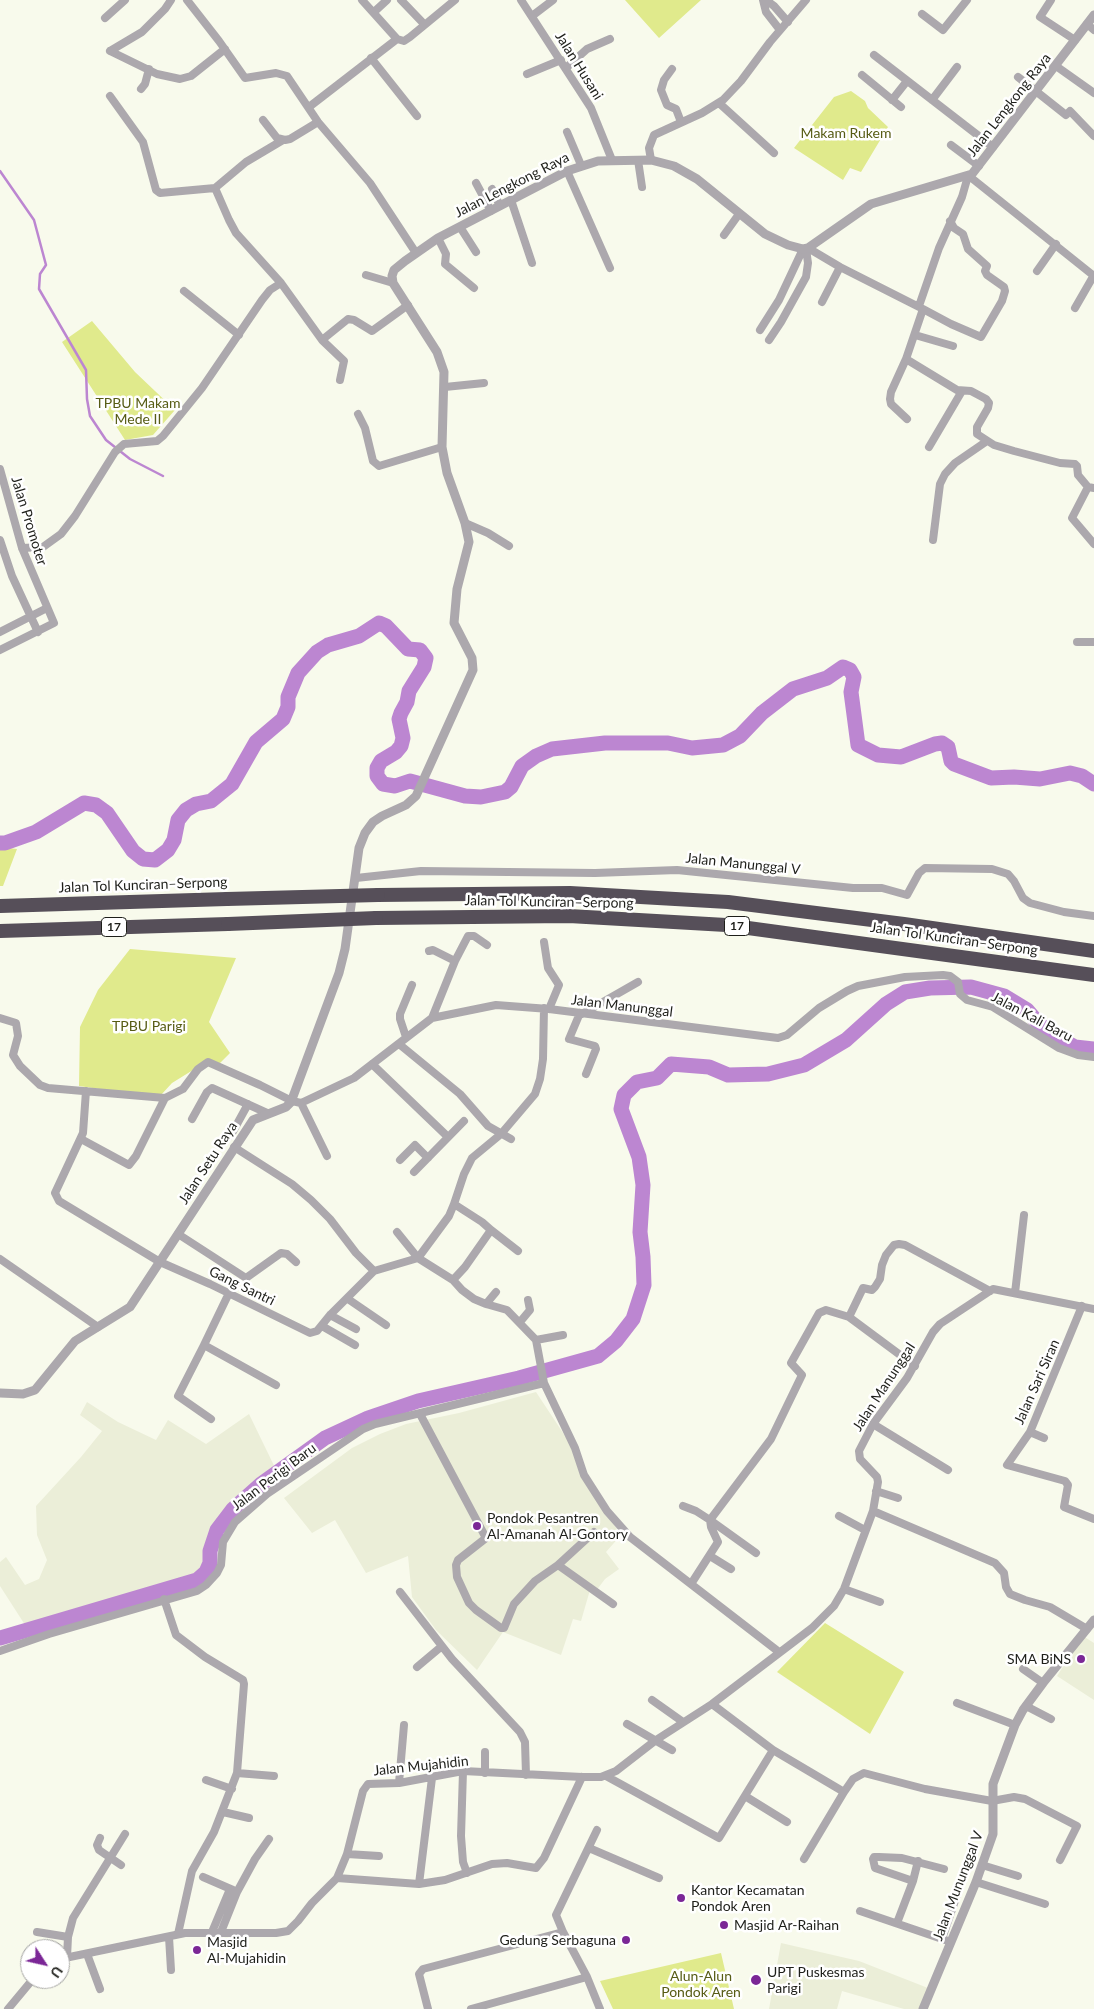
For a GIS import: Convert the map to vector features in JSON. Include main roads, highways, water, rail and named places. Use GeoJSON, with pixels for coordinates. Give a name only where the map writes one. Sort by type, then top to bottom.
{"type":"FeatureCollection","features":[{"type":"Feature","properties":{"kind":"highway","name":"Jalan Tol Kunciran–Serpong"},"geometry":{"type":"LineString","coordinates":[[0,906],[378,895],[570,894],[728,902],[913,925],[1094,951]]}},
{"type":"Feature","properties":{"kind":"highway","name":"Jalan Tol Kunciran–Serpong"},"geometry":{"type":"LineString","coordinates":[[0,931],[376,918],[569,916],[726,925],[1094,975]]}},
{"type":"Feature","properties":{"kind":"waterway"},"geometry":{"type":"LineString","coordinates":[[0,171],[34,220],[46,265],[40,274],[39,289],[86,370],[87,399],[90,416],[106,440],[130,459],[163,476]]}},
{"type":"Feature","properties":{"kind":"waterway"},"geometry":{"type":"LineString","coordinates":[[0,843],[36,832],[84,803],[96,805],[107,813],[133,851],[143,859],[155,860],[168,850],[174,840],[178,820],[186,810],[196,804],[211,801],[232,784],[256,742],[283,719],[288,707],[288,697],[298,673],[317,652],[328,645],[359,636],[379,623],[386,626],[408,649],[420,650],[426,658],[424,667],[409,691],[407,702],[399,719],[403,738],[401,746],[396,752],[381,761],[377,768],[377,776],[383,784],[395,786],[410,781],[465,796],[481,797],[505,792],[511,787],[522,766],[536,756],[552,749],[605,743],[668,743],[692,748],[723,745],[740,736],[762,713],[793,689],[827,678],[843,667],[850,670],[854,677],[851,692],[858,745],[878,755],[901,757],[942,743],[948,747],[951,761],[954,764],[991,778],[1040,779],[1070,773],[1082,776],[1094,784]]}},
{"type":"Feature","properties":{"kind":"waterway"},"geometry":{"type":"LineString","coordinates":[[0,1638],[197,1580],[206,1572],[210,1563],[210,1551],[217,1530],[233,1509],[261,1484],[325,1438],[368,1418],[418,1401],[519,1378],[598,1356],[616,1341],[633,1319],[644,1285],[640,1232],[643,1185],[639,1157],[621,1109],[624,1095],[637,1082],[657,1078],[671,1064],[709,1067],[728,1075],[768,1074],[804,1065],[846,1040],[886,1004],[905,992],[930,988],[971,987],[1004,996],[1027,1010],[1039,1024],[1059,1038],[1075,1047],[1094,1049]]}},
{"type":"Feature","properties":{"kind":"place","name":"Pondok Pesantren Al-Amanah Al-Gontory"},"geometry":{"type":"Point","coordinates":[477,1526]}},
{"type":"Feature","properties":{"kind":"place","name":"SMA BiNS"},"geometry":{"type":"Point","coordinates":[1081,1659]}},
{"type":"Feature","properties":{"kind":"place","name":"Kantor Kecamatan Pondok Aren"},"geometry":{"type":"Point","coordinates":[681,1898]}},
{"type":"Feature","properties":{"kind":"place","name":"Masjid Ar-Raihan"},"geometry":{"type":"Point","coordinates":[724,1925]}},
{"type":"Feature","properties":{"kind":"place","name":"Gedung Serbaguna"},"geometry":{"type":"Point","coordinates":[626,1940]}},
{"type":"Feature","properties":{"kind":"place","name":"Masjid Al-Mujahidin"},"geometry":{"type":"Point","coordinates":[197,1950]}},
{"type":"Feature","properties":{"kind":"place","name":"UPT Puskesmas Parigi"},"geometry":{"type":"Point","coordinates":[756,1980]}},
{"type":"Feature","properties":{"kind":"park label","name":"Makam Rukem"},"geometry":{"type":"Point","coordinates":[846,133]}},
{"type":"Feature","properties":{"kind":"park label","name":"TPBU Makam Mede II"},"geometry":{"type":"Point","coordinates":[138,412]}},
{"type":"Feature","properties":{"kind":"park label","name":"TPBU Parigi"},"geometry":{"type":"Point","coordinates":[149,1026]}},
{"type":"Feature","properties":{"kind":"park label","name":"Alun-Alun Pondok Aren"},"geometry":{"type":"Point","coordinates":[701,1984]}}]}
